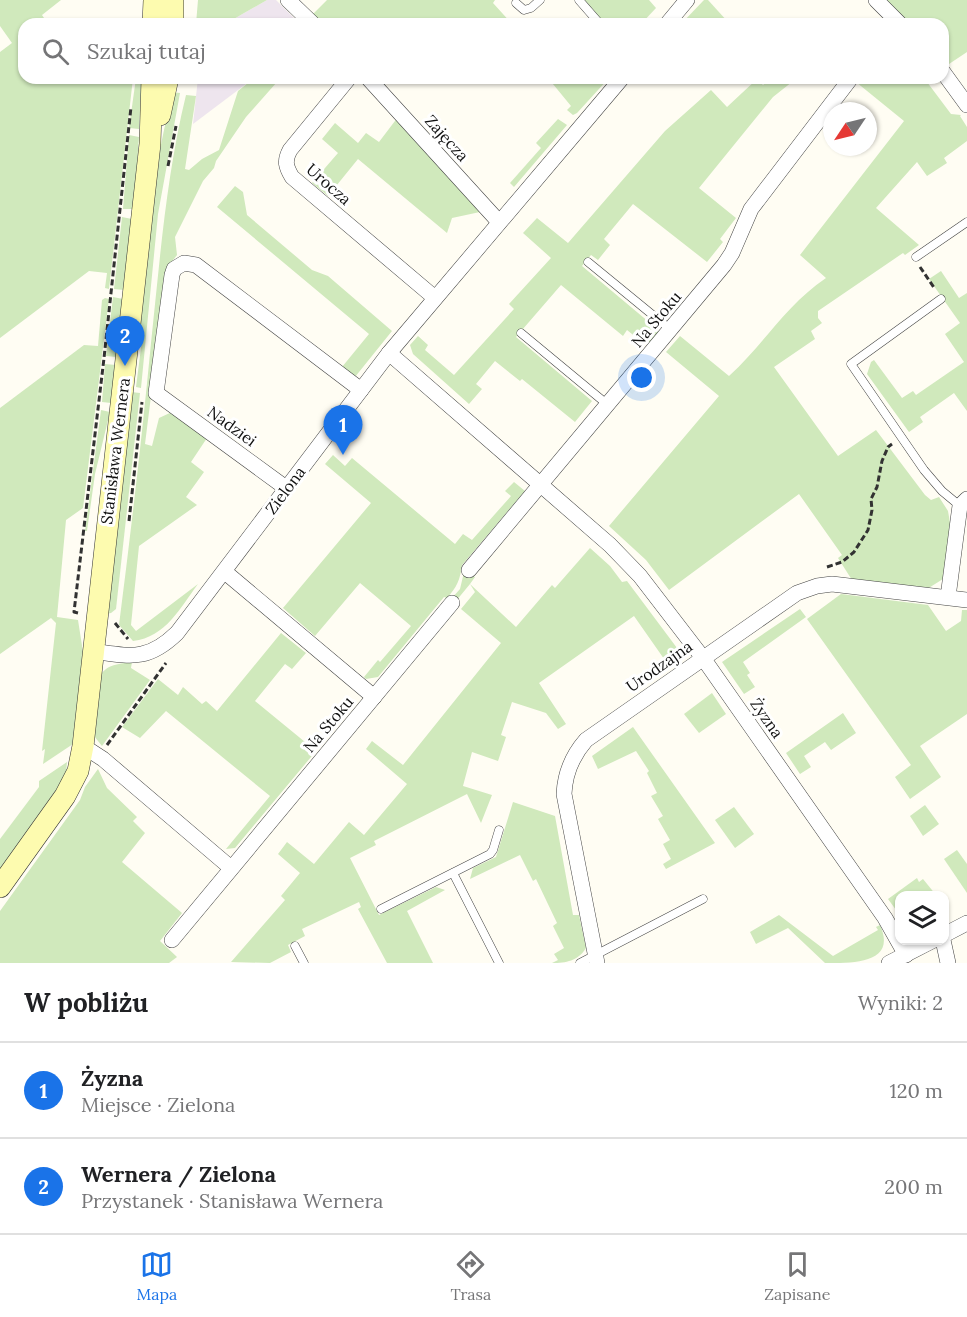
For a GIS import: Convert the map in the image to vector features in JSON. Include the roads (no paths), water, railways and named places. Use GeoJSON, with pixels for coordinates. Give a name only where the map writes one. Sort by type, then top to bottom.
{"type":"FeatureCollection","features":[{"type":"Feature","properties":{"kind":"street"},"geometry":{"type":"LineString","coordinates":[[153,18],[154,0]]}},
{"type":"Feature","properties":{"kind":"street"},"geometry":{"type":"LineString","coordinates":[[173,18],[174,0]]}},
{"type":"Feature","properties":{"kind":"street"},"geometry":{"type":"LineString","coordinates":[[288,0],[307,18]]}},
{"type":"Feature","properties":{"kind":"street"},"geometry":{"type":"LineString","coordinates":[[672,18],[687,0]]}},
{"type":"Feature","properties":{"kind":"street"},"geometry":{"type":"LineString","coordinates":[[876,0],[892,18]]}},
{"type":"Feature","properties":{"kind":"street"},"geometry":{"type":"LineString","coordinates":[[949,80],[967,105]]}},
{"type":"Feature","properties":{"kind":"street","name":"Stanisława Wernera"},"geometry":{"type":"LineString","coordinates":[[93,651],[150,144],[152,84]]}},
{"type":"Feature","properties":{"kind":"street","name":"Stanisława Wernera"},"geometry":{"type":"LineString","coordinates":[[150,144],[167,84]]}},
{"type":"Feature","properties":{"kind":"street","name":"Urocza"},"geometry":{"type":"LineString","coordinates":[[344,84],[290,150],[285,163],[292,177],[435,298]]}},
{"type":"Feature","properties":{"kind":"street","name":"Zajęcza"},"geometry":{"type":"LineString","coordinates":[[373,84],[499,222]]}},
{"type":"Feature","properties":{"kind":"street","name":"Zielona"},"geometry":{"type":"LineString","coordinates":[[93,651],[132,656],[145,655],[160,648],[177,633],[389,353],[617,84]]}},
{"type":"Feature","properties":{"kind":"street","name":"Na Stoku"},"geometry":{"type":"LineString","coordinates":[[469,570],[729,259],[751,209],[846,84]]}},
{"type":"Feature","properties":{"kind":"street","name":"Nadziei"},"geometry":{"type":"LineString","coordinates":[[286,488],[156,393],[174,269],[184,263],[196,265],[361,390]]}},
{"type":"Feature","properties":{"kind":"street","name":"Żyzna"},"geometry":{"type":"LineString","coordinates":[[389,353],[632,566],[702,658],[888,922],[906,955]]}},
{"type":"Feature","properties":{"kind":"street"},"geometry":{"type":"LineString","coordinates":[[948,597],[964,503]]}},
{"type":"Feature","properties":{"kind":"street"},"geometry":{"type":"LineString","coordinates":[[225,572],[374,697]]}},
{"type":"Feature","properties":{"kind":"street","name":"Urodzajna"},"geometry":{"type":"LineString","coordinates":[[596,959],[564,794],[565,776],[578,749],[591,735],[798,593],[817,586],[832,584],[967,600]]}},
{"type":"Feature","properties":{"kind":"street","name":"Na Stoku"},"geometry":{"type":"LineString","coordinates":[[172,940],[452,603]]}},
{"type":"Feature","properties":{"kind":"street"},"geometry":{"type":"LineString","coordinates":[[0,887],[65,796],[78,771],[83,746],[93,651]]}},
{"type":"Feature","properties":{"kind":"street"},"geometry":{"type":"LineString","coordinates":[[83,746],[103,759],[231,868]]}},
{"type":"Feature","properties":{"kind":"street"},"geometry":{"type":"LineString","coordinates":[[949,933],[967,922]]}},
{"type":"Feature","properties":{"kind":"street"},"geometry":{"type":"LineString","coordinates":[[889,963],[925,945]]}},
{"type":"Feature","properties":{"kind":"street"},"geometry":{"type":"LineString","coordinates":[[944,945],[948,963]]}},
{"type":"Feature","properties":{"kind":"lane"},"geometry":{"type":"LineString","coordinates":[[516,3],[524,10],[531,8],[540,0]]}},
{"type":"Feature","properties":{"kind":"lane"},"geometry":{"type":"LineString","coordinates":[[579,0],[595,18]]}},
{"type":"Feature","properties":{"kind":"lane"},"geometry":{"type":"LineString","coordinates":[[918,260],[967,222]]}},
{"type":"Feature","properties":{"kind":"lane"},"geometry":{"type":"LineString","coordinates":[[588,262],[671,330]]}},
{"type":"Feature","properties":{"kind":"lane"},"geometry":{"type":"LineString","coordinates":[[941,299],[851,364],[924,470],[942,491],[964,503]]}},
{"type":"Feature","properties":{"kind":"lane"},"geometry":{"type":"LineString","coordinates":[[521,333],[608,405]]}},
{"type":"Feature","properties":{"kind":"lane"},"geometry":{"type":"LineString","coordinates":[[381,909],[490,854],[499,830]]}},
{"type":"Feature","properties":{"kind":"lane"},"geometry":{"type":"LineString","coordinates":[[453,873],[499,963]]}},
{"type":"Feature","properties":{"kind":"lane"},"geometry":{"type":"LineString","coordinates":[[580,963],[596,959],[704,899]]}},
{"type":"Feature","properties":{"kind":"lane"},"geometry":{"type":"LineString","coordinates":[[295,946],[304,963]]}},
{"type":"Feature","properties":{"kind":"place","name":"Wernera / Zielona"},"geometry":{"type":"Point","coordinates":[125,366]}},
{"type":"Feature","properties":{"kind":"place","name":"Żyzna"},"geometry":{"type":"Point","coordinates":[343,455]}}]}
